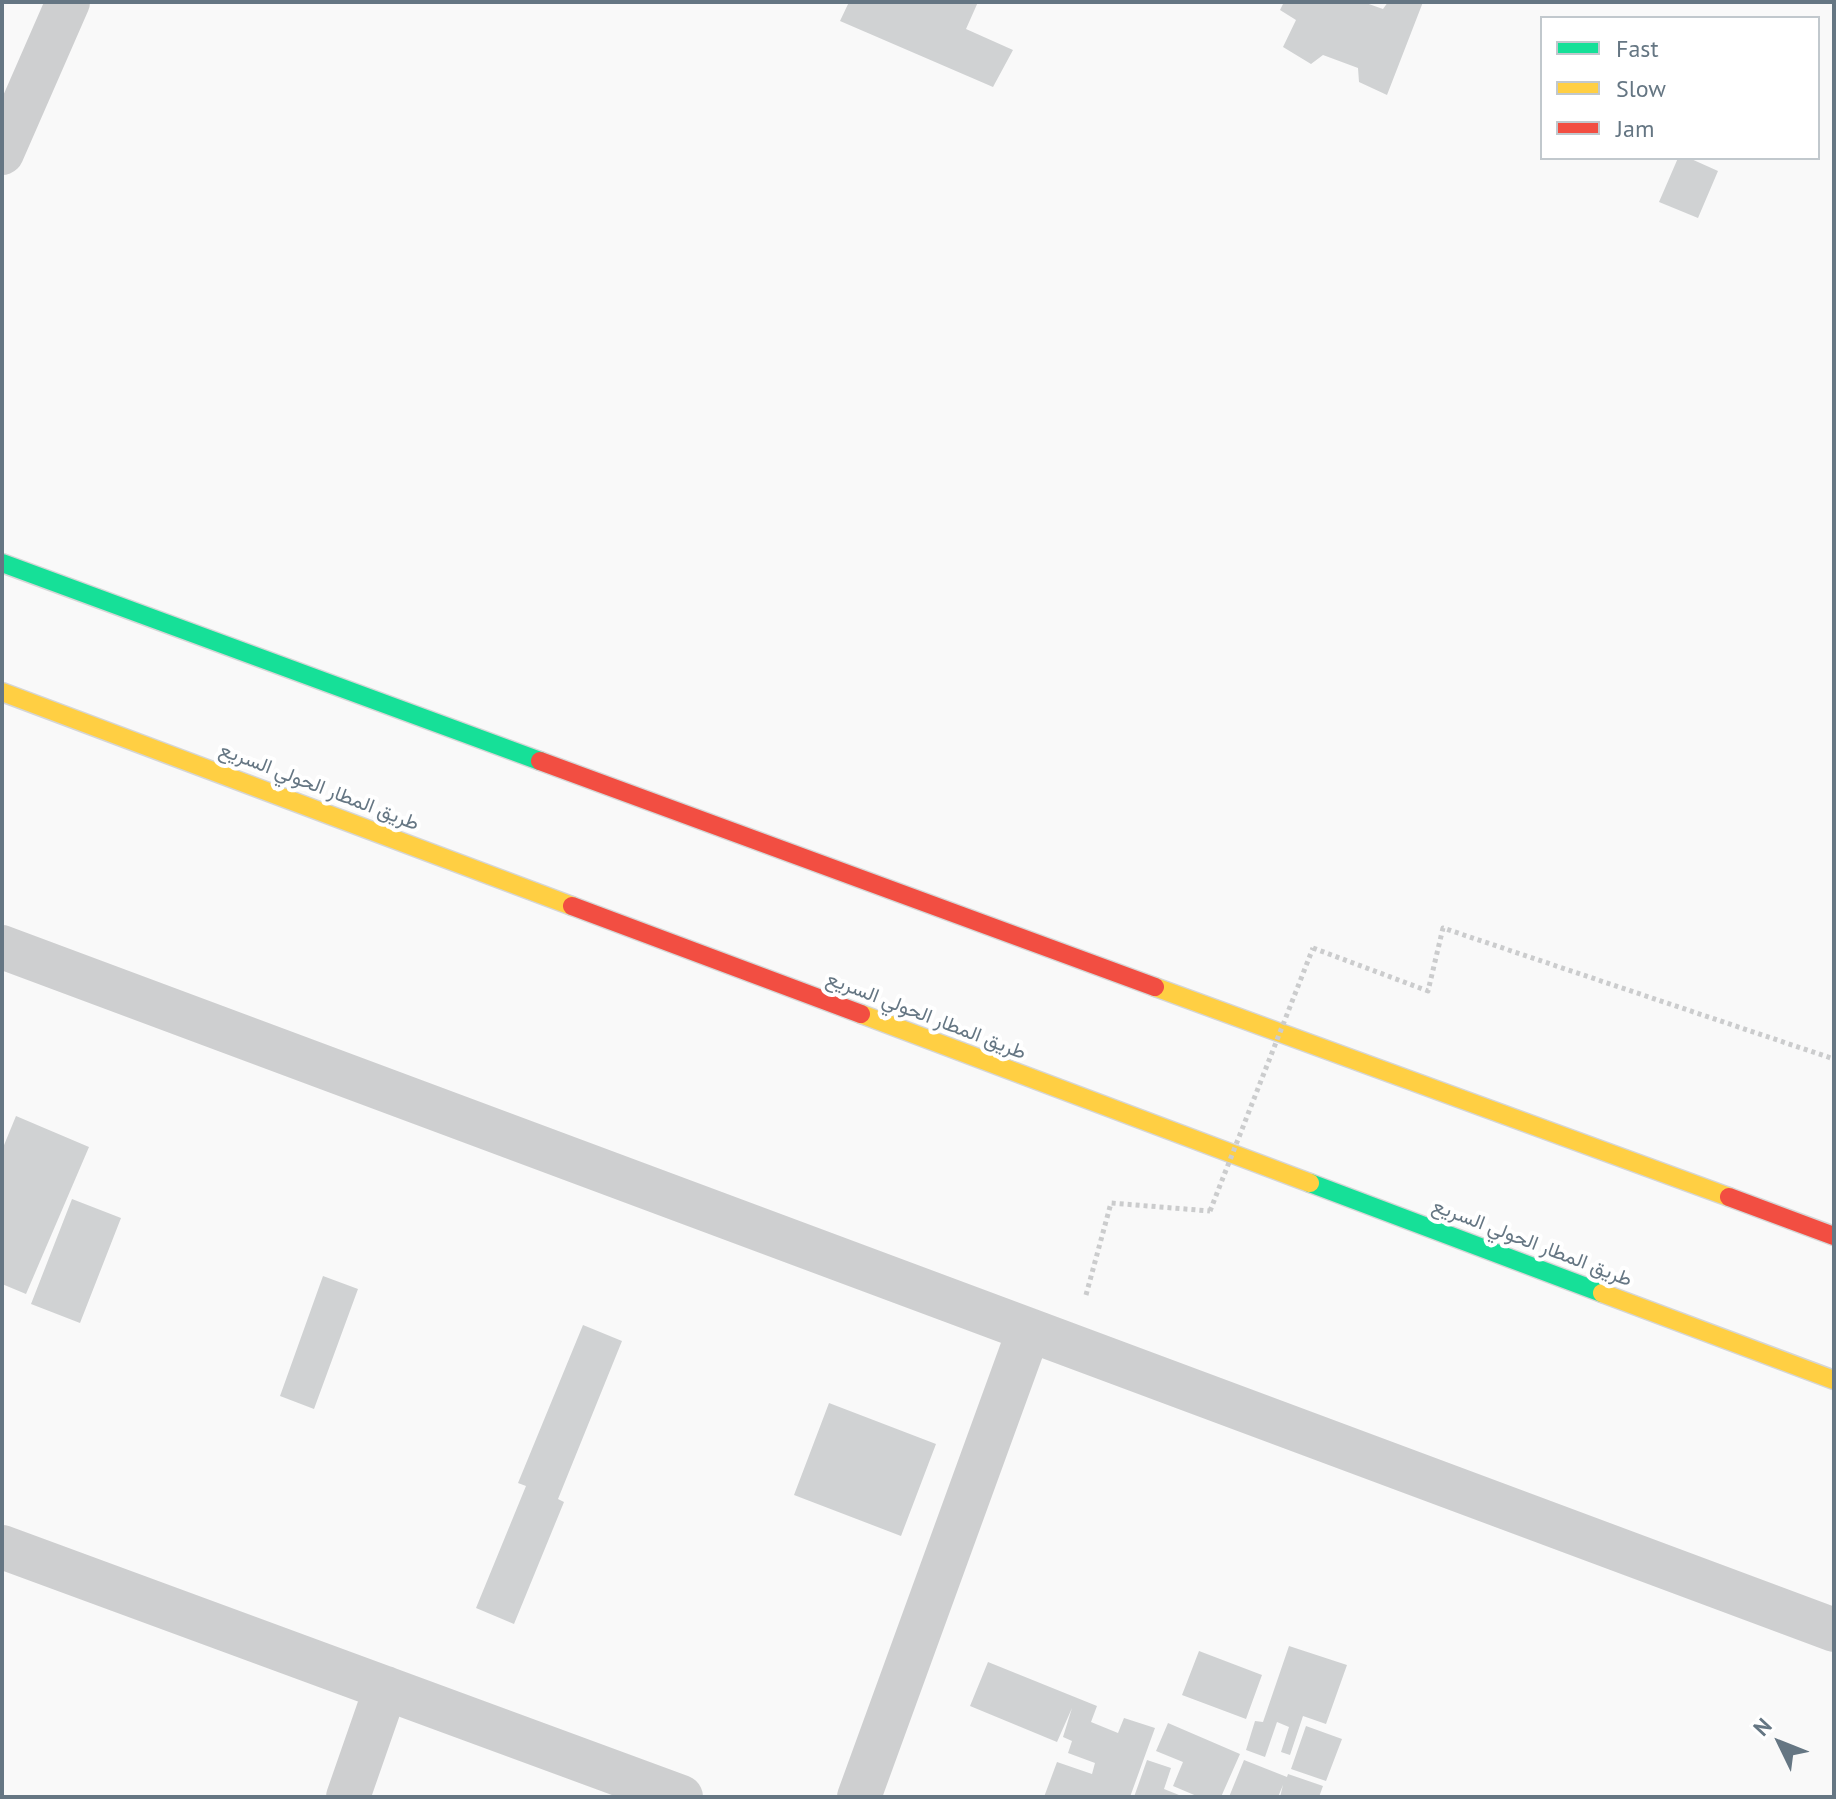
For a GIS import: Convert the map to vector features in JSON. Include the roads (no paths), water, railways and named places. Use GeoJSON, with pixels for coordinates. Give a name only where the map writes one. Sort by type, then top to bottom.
{"type":"FeatureCollection","features":[{"type":"Feature","properties":{"kind":"highway"},"geometry":{"type":"LineString","coordinates":[[2,563],[1834,1236]]}},
{"type":"Feature","properties":{"kind":"highway","name":"طريق المطار الحولي السريع"},"geometry":{"type":"LineString","coordinates":[[2,692],[1834,1380]]}},
{"type":"Feature","properties":{"kind":"street"},"geometry":{"type":"LineString","coordinates":[[2,153],[68,2]]}},
{"type":"Feature","properties":{"kind":"street"},"geometry":{"type":"LineString","coordinates":[[2,947],[1834,1630]]}},
{"type":"Feature","properties":{"kind":"street"},"geometry":{"type":"LineString","coordinates":[[859,1797],[1029,1330]]}},
{"type":"Feature","properties":{"kind":"street"},"geometry":{"type":"LineString","coordinates":[[2,1547],[681,1797]]}},
{"type":"Feature","properties":{"kind":"street"},"geometry":{"type":"LineString","coordinates":[[348,1797],[386,1688]]}}]}
